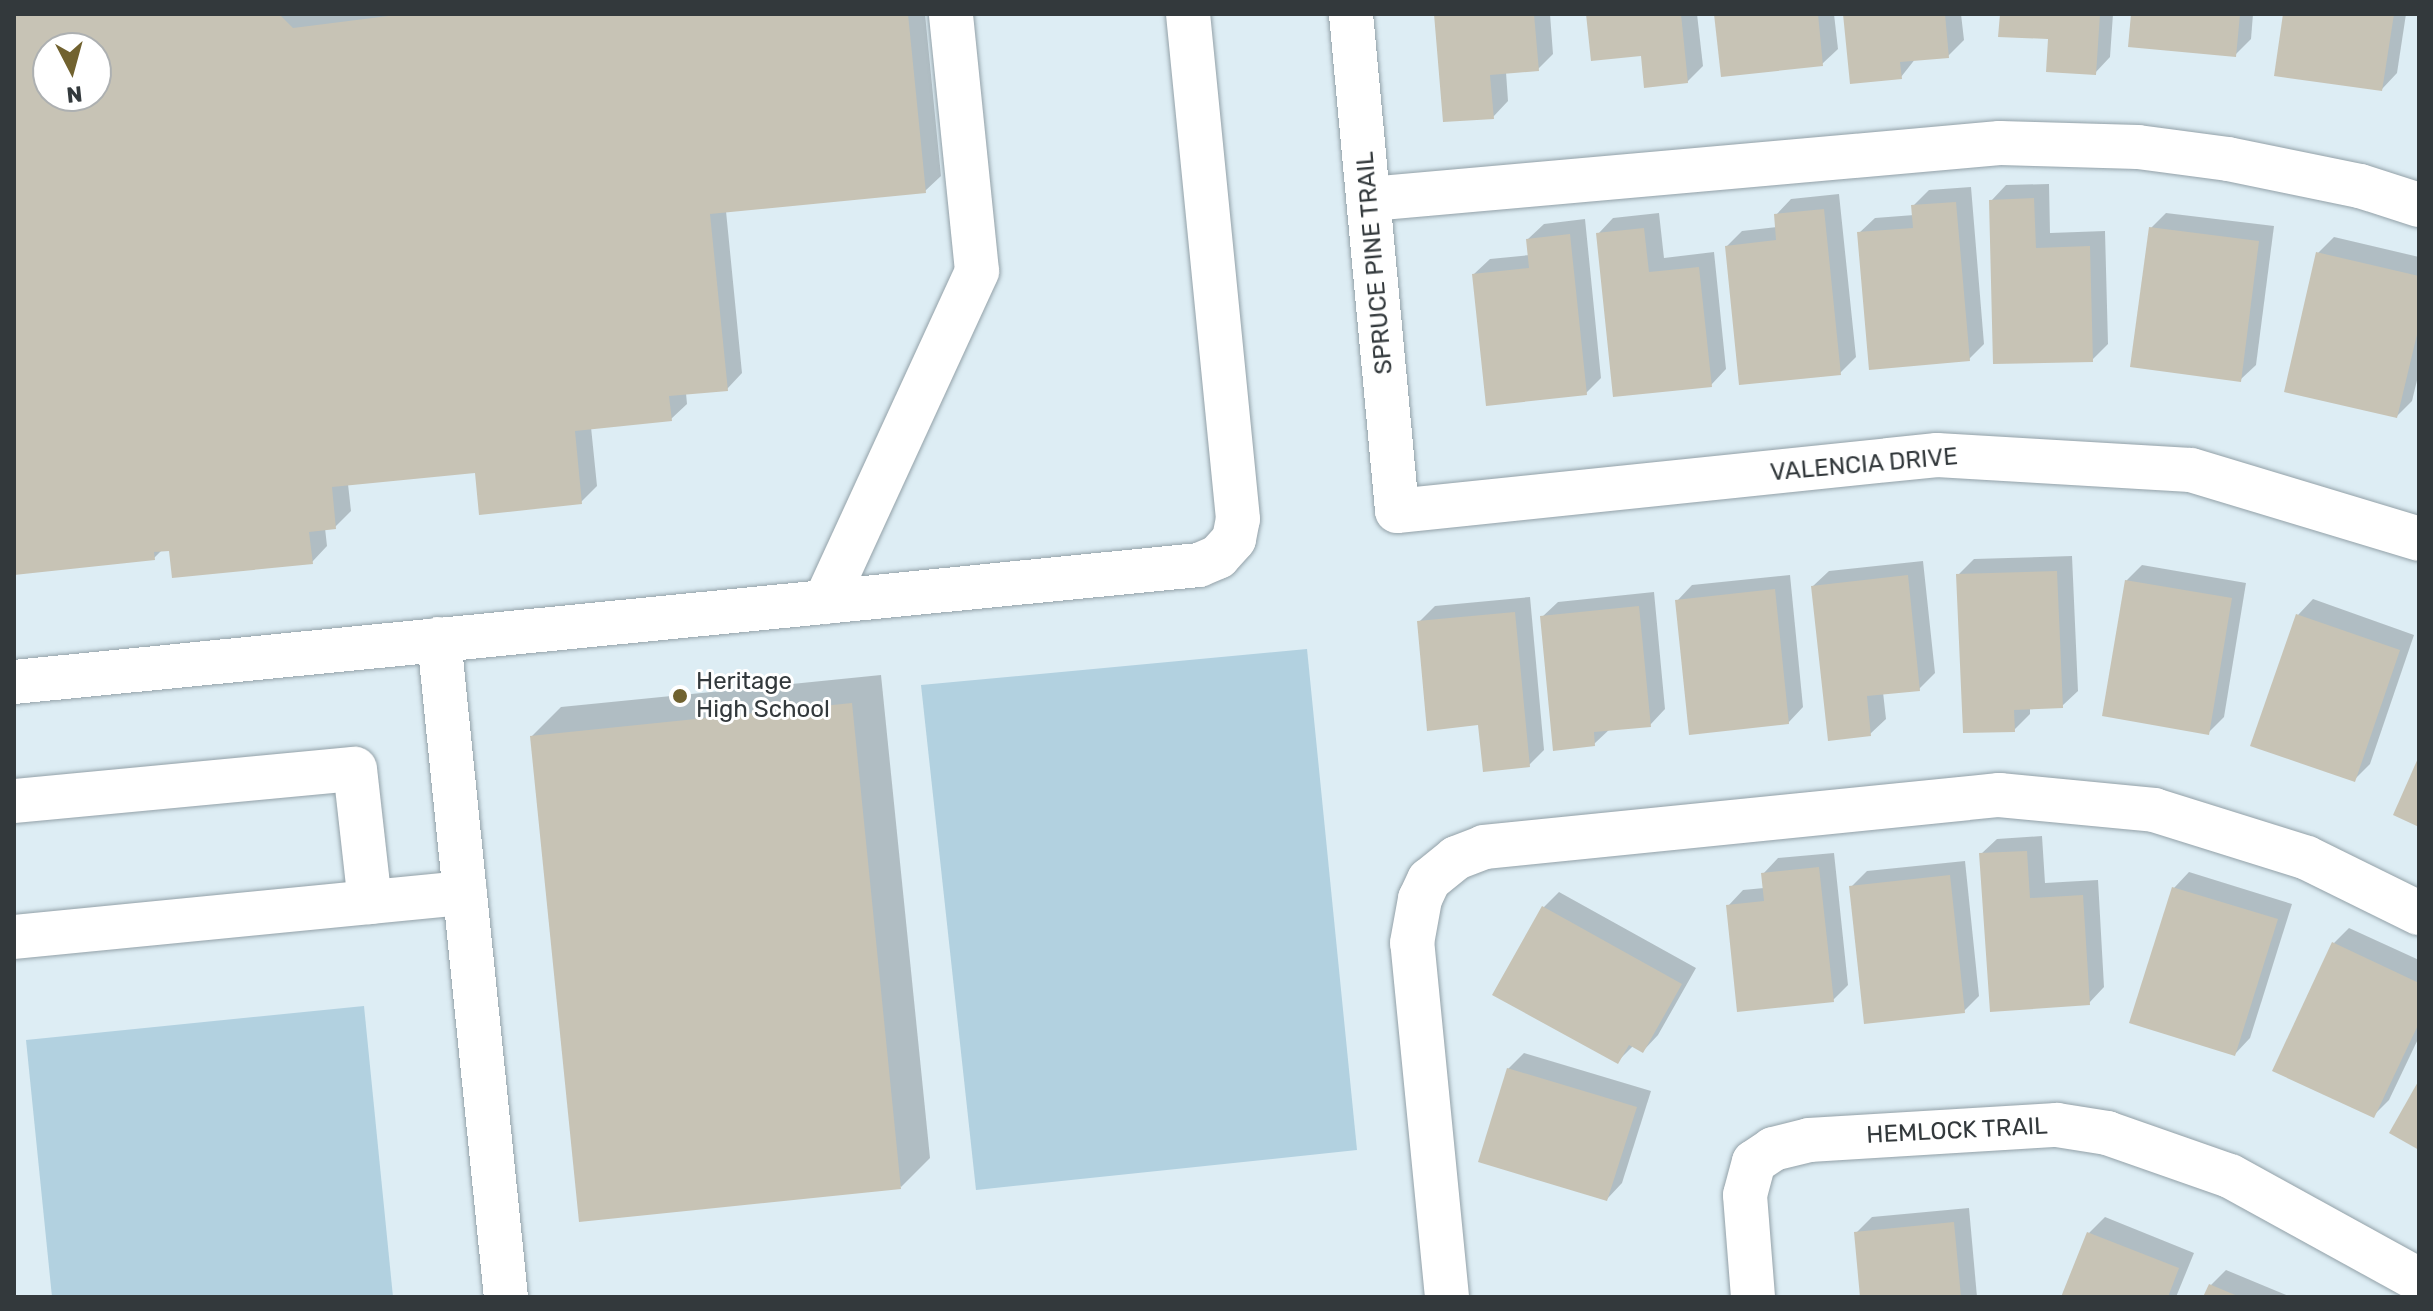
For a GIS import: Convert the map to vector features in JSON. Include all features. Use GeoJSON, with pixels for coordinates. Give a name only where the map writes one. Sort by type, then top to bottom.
{"type":"FeatureCollection","features":[{"type":"Feature","properties":{"kind":"street"},"geometry":{"type":"LineString","coordinates":[[825,602],[977,271],[951,14]]}},
{"type":"Feature","properties":{"kind":"street"},"geometry":{"type":"LineString","coordinates":[[14,682],[1199,565],[1218,557],[1234,539],[1237,530],[1236,502],[1188,14]]}},
{"type":"Feature","properties":{"kind":"street","name":"SPRUCE PINE TRAIL"},"geometry":{"type":"LineString","coordinates":[[1351,14],[1397,511]]}},
{"type":"Feature","properties":{"kind":"street"},"geometry":{"type":"LineString","coordinates":[[1370,199],[2000,143],[2138,147],[2228,159],[2360,186],[2419,205]]}},
{"type":"Feature","properties":{"kind":"street","name":"VALENCIA DRIVE"},"geometry":{"type":"LineString","coordinates":[[1397,511],[1937,455],[2191,470],[2419,539]]}},
{"type":"Feature","properties":{"kind":"street"},"geometry":{"type":"LineString","coordinates":[[439,639],[506,1297]]}},
{"type":"Feature","properties":{"kind":"street"},"geometry":{"type":"LineString","coordinates":[[14,801],[355,769],[370,902]]}},
{"type":"Feature","properties":{"kind":"street"},"geometry":{"type":"LineString","coordinates":[[1447,1297],[1412,943],[1420,899],[1429,880],[1456,858],[1484,847],[1999,795],[2154,810],[2307,858],[2419,913]]}},
{"type":"Feature","properties":{"kind":"street"},"geometry":{"type":"LineString","coordinates":[[14,937],[465,893]]}},
{"type":"Feature","properties":{"kind":"street","name":"HEMLOCK TRAIL"},"geometry":{"type":"LineString","coordinates":[[1753,1297],[1745,1195],[1754,1162],[1773,1149],[1809,1140],[1958,1128],[2070,1127],[2158,1149],[2230,1176],[2419,1280]]}},
{"type":"Feature","properties":{"kind":"shaded area"},"geometry":{"type":"Polygon","coordinates":[[[1307,649],[1357,1150],[976,1190],[921,685],[1307,649]]]}},
{"type":"Feature","properties":{"kind":"shaded area"},"geometry":{"type":"Polygon","coordinates":[[[364,1006],[393,1297],[52,1297],[26,1040],[364,1006]]]}},
{"type":"Feature","properties":{"kind":"building"},"geometry":{"type":"Polygon","coordinates":[[[14,14],[279,14],[293,28],[404,14],[908,14],[926,193],[710,214],[728,391],[669,396],[672,421],[575,431],[582,504],[479,515],[475,473],[332,487],[336,529],[309,532],[313,564],[172,578],[169,551],[154,552],[155,560],[14,575],[14,14]]]}},
{"type":"Feature","properties":{"kind":"building"},"geometry":{"type":"Polygon","coordinates":[[[1434,14],[1534,14],[1539,71],[1490,75],[1494,119],[1443,122],[1434,14]]]}},
{"type":"Feature","properties":{"kind":"building"},"geometry":{"type":"Polygon","coordinates":[[[1586,14],[1681,14],[1688,83],[1644,88],[1641,56],[1591,61],[1586,14]]]}},
{"type":"Feature","properties":{"kind":"building"},"geometry":{"type":"Polygon","coordinates":[[[1714,14],[1818,14],[1823,66],[1721,77],[1714,14]]]}},
{"type":"Feature","properties":{"kind":"building"},"geometry":{"type":"Polygon","coordinates":[[[1843,14],[1945,14],[1949,58],[1900,62],[1902,79],[1850,84],[1843,14]]]}},
{"type":"Feature","properties":{"kind":"building"},"geometry":{"type":"Polygon","coordinates":[[[2000,14],[2100,14],[2096,75],[2046,72],[2048,39],[1998,37],[2000,14]]]}},
{"type":"Feature","properties":{"kind":"building"},"geometry":{"type":"Polygon","coordinates":[[[2131,14],[2240,14],[2236,57],[2128,47],[2131,14]]]}},
{"type":"Feature","properties":{"kind":"building"},"geometry":{"type":"Polygon","coordinates":[[[2283,14],[2394,14],[2382,91],[2274,76],[2283,14]]]}},
{"type":"Feature","properties":{"kind":"building"},"geometry":{"type":"Polygon","coordinates":[[[2034,198],[2036,248],[2090,246],[2093,362],[1993,364],[1989,200],[2034,198]]]}},
{"type":"Feature","properties":{"kind":"building"},"geometry":{"type":"Polygon","coordinates":[[[1956,202],[1970,361],[1869,370],[1857,232],[1913,228],[1911,205],[1956,202]]]}},
{"type":"Feature","properties":{"kind":"building"},"geometry":{"type":"Polygon","coordinates":[[[1824,209],[1841,375],[1739,385],[1725,246],[1776,240],[1774,214],[1824,209]]]}},
{"type":"Feature","properties":{"kind":"building"},"geometry":{"type":"Polygon","coordinates":[[[2149,227],[2259,241],[2241,382],[2130,367],[2149,227]]]}},
{"type":"Feature","properties":{"kind":"building"},"geometry":{"type":"Polygon","coordinates":[[[1644,228],[1649,272],[1699,267],[1712,387],[1613,397],[1596,233],[1644,228]]]}},
{"type":"Feature","properties":{"kind":"building"},"geometry":{"type":"Polygon","coordinates":[[[1570,234],[1587,395],[1486,406],[1472,274],[1529,268],[1526,239],[1570,234]]]}},
{"type":"Feature","properties":{"kind":"building"},"geometry":{"type":"Polygon","coordinates":[[[2316,252],[2419,276],[2419,326],[2397,418],[2284,392],[2316,252]]]}},
{"type":"Feature","properties":{"kind":"building"},"geometry":{"type":"Polygon","coordinates":[[[2057,571],[2063,708],[2014,710],[2015,732],[1963,733],[1956,574],[2057,571]]]}},
{"type":"Feature","properties":{"kind":"building"},"geometry":{"type":"Polygon","coordinates":[[[1908,575],[1920,691],[1867,696],[1871,736],[1828,741],[1811,586],[1908,575]]]}},
{"type":"Feature","properties":{"kind":"building"},"geometry":{"type":"Polygon","coordinates":[[[2125,580],[2232,598],[2209,735],[2102,716],[2125,580]]]}},
{"type":"Feature","properties":{"kind":"building"},"geometry":{"type":"Polygon","coordinates":[[[1775,589],[1789,724],[1689,735],[1675,600],[1775,589]]]}},
{"type":"Feature","properties":{"kind":"building"},"geometry":{"type":"Polygon","coordinates":[[[1639,606],[1651,727],[1594,732],[1595,746],[1553,751],[1540,616],[1639,606]]]}},
{"type":"Feature","properties":{"kind":"building"},"geometry":{"type":"Polygon","coordinates":[[[1515,612],[1530,767],[1483,772],[1478,725],[1427,731],[1417,621],[1515,612]]]}},
{"type":"Feature","properties":{"kind":"building"},"geometry":{"type":"Polygon","coordinates":[[[2296,614],[2400,650],[2355,782],[2250,746],[2296,614]]]}},
{"type":"Feature","properties":{"kind":"building"},"geometry":{"type":"Polygon","coordinates":[[[852,703],[901,1189],[579,1222],[530,736],[852,703]]]}},
{"type":"Feature","properties":{"kind":"building"},"geometry":{"type":"Polygon","coordinates":[[[2419,756],[2419,827],[2393,815],[2419,756]]]}},
{"type":"Feature","properties":{"kind":"building"},"geometry":{"type":"Polygon","coordinates":[[[2027,851],[2030,898],[2083,895],[2090,1005],[1990,1012],[1979,853],[2027,851]]]}},
{"type":"Feature","properties":{"kind":"building"},"geometry":{"type":"Polygon","coordinates":[[[1819,867],[1834,1002],[1737,1012],[1726,905],[1764,901],[1761,873],[1819,867]]]}},
{"type":"Feature","properties":{"kind":"building"},"geometry":{"type":"Polygon","coordinates":[[[1950,875],[1965,1013],[1864,1024],[1849,886],[1950,875]]]}},
{"type":"Feature","properties":{"kind":"building"},"geometry":{"type":"Polygon","coordinates":[[[2172,887],[2278,919],[2235,1056],[2129,1023],[2172,887]]]}},
{"type":"Feature","properties":{"kind":"building"},"geometry":{"type":"Polygon","coordinates":[[[1542,906],[1682,984],[1643,1053],[1629,1045],[1618,1064],[1492,995],[1542,906]]]}},
{"type":"Feature","properties":{"kind":"building"},"geometry":{"type":"Polygon","coordinates":[[[2332,942],[2419,983],[2419,1023],[2374,1118],[2272,1071],[2332,942]]]}},
{"type":"Feature","properties":{"kind":"building"},"geometry":{"type":"Polygon","coordinates":[[[1507,1068],[1637,1107],[1607,1201],[1478,1162],[1507,1068]]]}},
{"type":"Feature","properties":{"kind":"building"},"geometry":{"type":"Polygon","coordinates":[[[2419,1080],[2419,1150],[2389,1133],[2419,1080]]]}},
{"type":"Feature","properties":{"kind":"building"},"geometry":{"type":"Polygon","coordinates":[[[1954,1222],[1961,1297],[1860,1297],[1854,1232],[1954,1222]]]}},
{"type":"Feature","properties":{"kind":"building"},"geometry":{"type":"Polygon","coordinates":[[[2087,1232],[2179,1268],[2168,1297],[2061,1297],[2087,1232]]]}},
{"type":"Feature","properties":{"kind":"building"},"geometry":{"type":"Polygon","coordinates":[[[2209,1284],[2240,1297],[2203,1297],[2209,1284]]]}},
{"type":"Feature","properties":{"kind":"place","name":"Heritage High School"},"geometry":{"type":"Point","coordinates":[680,696]}}]}
